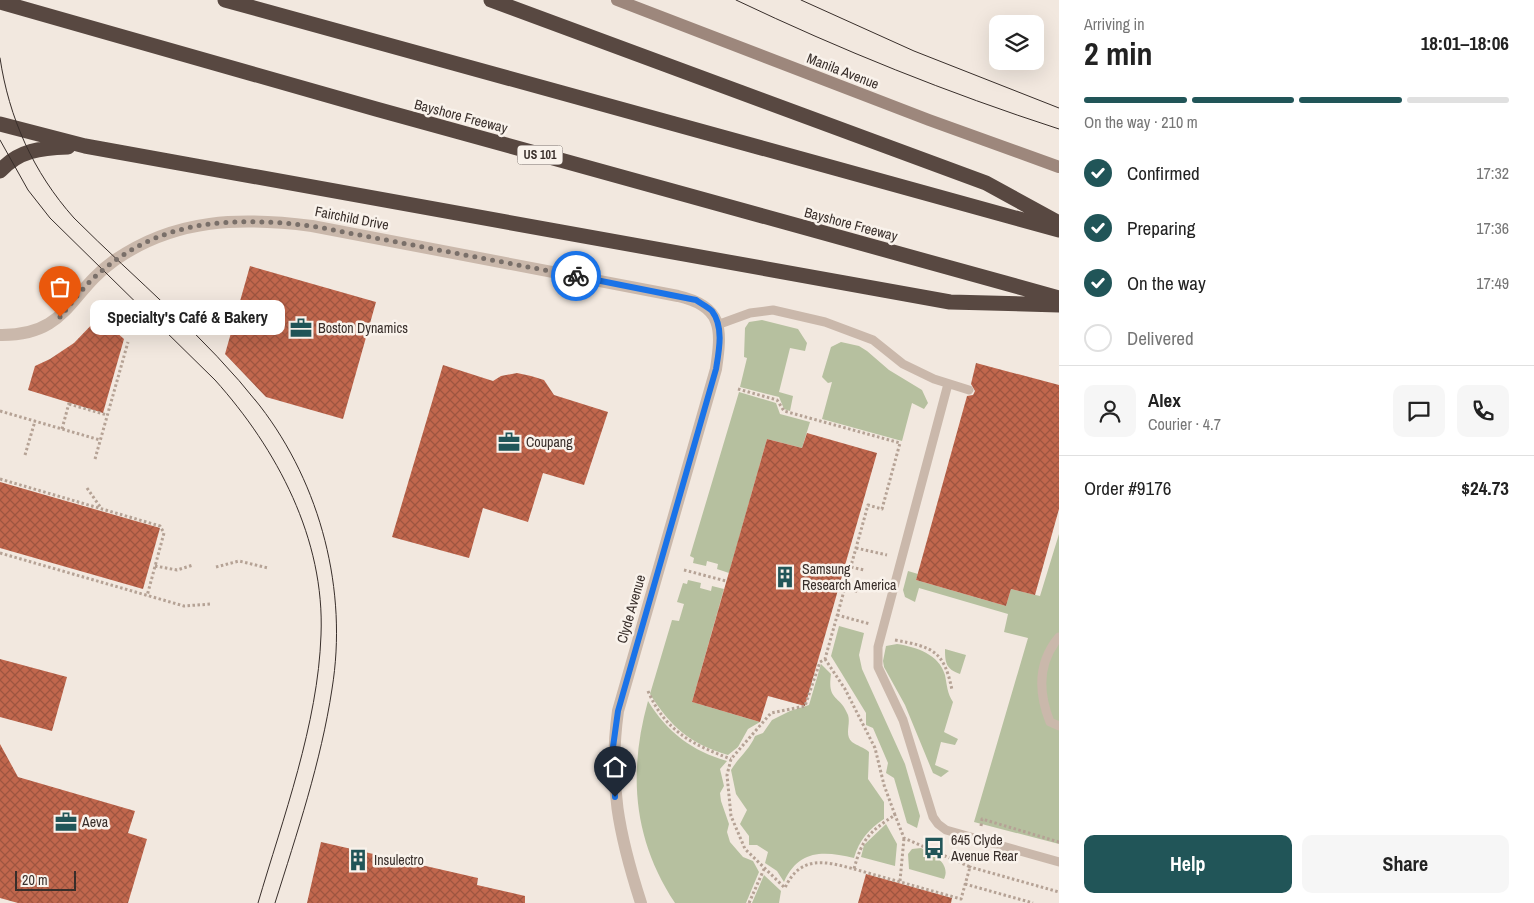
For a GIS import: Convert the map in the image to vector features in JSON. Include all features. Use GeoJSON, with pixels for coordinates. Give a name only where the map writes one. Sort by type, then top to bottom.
{"type":"FeatureCollection","features":[{"type":"Feature","properties":{"kind":"highway"},"geometry":{"type":"LineString","coordinates":[[225,0],[1059,230]]}},
{"type":"Feature","properties":{"kind":"highway"},"geometry":{"type":"LineString","coordinates":[[491,0],[986,183],[1059,223]]}},
{"type":"Feature","properties":{"kind":"highway","name":"Bayshore Freeway"},"geometry":{"type":"LineString","coordinates":[[0,2],[386,112],[1059,298]]}},
{"type":"Feature","properties":{"kind":"highway"},"geometry":{"type":"LineString","coordinates":[[0,124],[85,146],[950,302],[1059,305]]}},
{"type":"Feature","properties":{"kind":"highway"},"geometry":{"type":"LineString","coordinates":[[0,171],[10,161],[28,151],[85,146]]}},
{"type":"Feature","properties":{"kind":"main road","name":"Manila Avenue"},"geometry":{"type":"LineString","coordinates":[[617,0],[929,120],[1059,167]]}},
{"type":"Feature","properties":{"kind":"street","name":"Fairchild Drive"},"geometry":{"type":"LineString","coordinates":[[0,334],[31,332],[46,327],[60,317],[103,269],[136,247],[164,235],[196,225],[232,220],[271,221],[312,226],[678,296],[696,300],[712,311],[718,325]]}},
{"type":"Feature","properties":{"kind":"street","name":"Clyde Avenue"},"geometry":{"type":"LineString","coordinates":[[641,903],[618,824],[613,747],[618,711],[716,369],[720,344],[718,325]]}},
{"type":"Feature","properties":{"kind":"lane"},"geometry":{"type":"LineString","coordinates":[[718,325],[750,312],[773,310],[826,322],[873,340],[903,364],[948,384],[969,390]]}},
{"type":"Feature","properties":{"kind":"lane"},"geometry":{"type":"LineString","coordinates":[[948,384],[878,647],[878,667],[903,720],[933,817],[938,824],[946,830],[1059,862]]}},
{"type":"Feature","properties":{"kind":"lane"},"geometry":{"type":"LineString","coordinates":[[1059,637],[1050,648],[1043,664],[1042,696],[1050,722],[1059,726]]}},
{"type":"Feature","properties":{"kind":"path"},"geometry":{"type":"LineString","coordinates":[[95,459],[128,342]]}},
{"type":"Feature","properties":{"kind":"path"},"geometry":{"type":"LineString","coordinates":[[738,389],[777,400],[784,411],[900,443],[882,509],[868,505],[825,659],[820,662],[805,706],[771,713],[731,759],[727,775],[731,816],[745,849],[785,888],[791,874],[806,864],[826,862],[961,899],[982,820],[1059,842]]}},
{"type":"Feature","properties":{"kind":"path"},"geometry":{"type":"LineString","coordinates":[[62,429],[69,403],[107,415]]}},
{"type":"Feature","properties":{"kind":"path"},"geometry":{"type":"LineString","coordinates":[[0,411],[100,440]]}},
{"type":"Feature","properties":{"kind":"path"},"geometry":{"type":"LineString","coordinates":[[25,455],[35,421]]}},
{"type":"Feature","properties":{"kind":"path"},"geometry":{"type":"LineString","coordinates":[[0,479],[160,526],[164,533],[147,596]]}},
{"type":"Feature","properties":{"kind":"path"},"geometry":{"type":"LineString","coordinates":[[87,488],[101,508]]}},
{"type":"Feature","properties":{"kind":"path"},"geometry":{"type":"LineString","coordinates":[[0,553],[184,606],[211,604]]}},
{"type":"Feature","properties":{"kind":"path"},"geometry":{"type":"LineString","coordinates":[[216,567],[239,562],[268,568]]}},
{"type":"Feature","properties":{"kind":"path"},"geometry":{"type":"LineString","coordinates":[[155,566],[177,570],[193,565]]}},
{"type":"Feature","properties":{"kind":"path"},"geometry":{"type":"LineString","coordinates":[[851,566],[864,570]]}},
{"type":"Feature","properties":{"kind":"path"},"geometry":{"type":"LineString","coordinates":[[684,570],[726,581]]}},
{"type":"Feature","properties":{"kind":"path"},"geometry":{"type":"LineString","coordinates":[[845,588],[858,592]]}},
{"type":"Feature","properties":{"kind":"path"},"geometry":{"type":"LineString","coordinates":[[837,615],[884,628],[890,639],[924,646],[940,656],[949,676],[952,690]]}},
{"type":"Feature","properties":{"kind":"path"},"geometry":{"type":"LineString","coordinates":[[825,659],[845,689],[875,748],[884,786],[904,838],[900,882]]}},
{"type":"Feature","properties":{"kind":"path"},"geometry":{"type":"LineString","coordinates":[[648,692],[655,708],[673,729],[700,748],[731,759]]}},
{"type":"Feature","properties":{"kind":"path"},"geometry":{"type":"LineString","coordinates":[[854,869],[865,838],[894,816]]}},
{"type":"Feature","properties":{"kind":"path"},"geometry":{"type":"LineString","coordinates":[[904,838],[970,867],[1059,892]]}},
{"type":"Feature","properties":{"kind":"path"},"geometry":{"type":"LineString","coordinates":[[749,903],[764,869]]}},
{"type":"Feature","properties":{"kind":"path"},"geometry":{"type":"LineString","coordinates":[[965,884],[1033,903]]}},
{"type":"Feature","properties":{"kind":"green space"},"geometry":{"type":"Polygon","coordinates":[[[762,320],[798,329],[807,343],[805,351],[790,348],[779,392],[793,396],[790,411],[784,409],[779,397],[740,387],[747,358],[744,357],[745,328],[749,322],[762,320]]]}},
{"type":"Feature","properties":{"kind":"green space"},"geometry":{"type":"Polygon","coordinates":[[[841,342],[859,346],[889,370],[922,390],[928,403],[924,409],[912,403],[902,441],[822,419],[832,382],[828,383],[822,377],[831,347],[841,342]]]}},
{"type":"Feature","properties":{"kind":"green space"},"geometry":{"type":"Polygon","coordinates":[[[739,392],[776,403],[780,414],[810,422],[802,448],[767,439],[729,573],[717,569],[718,564],[707,561],[706,566],[693,563],[694,558],[690,556],[739,392]]]}},
{"type":"Feature","properties":{"kind":"green space"},"geometry":{"type":"Polygon","coordinates":[[[1059,534],[1059,844],[974,822],[1028,638],[1004,632],[1008,614],[919,588],[915,602],[905,597],[903,590],[908,571],[918,574],[916,580],[1006,606],[1011,589],[1040,596],[1059,534]]]}},
{"type":"Feature","properties":{"kind":"green space"},"geometry":{"type":"Polygon","coordinates":[[[688,580],[701,583],[700,588],[711,591],[712,586],[724,589],[692,702],[760,722],[748,729],[738,747],[728,755],[692,740],[683,733],[666,716],[650,694],[672,620],[679,621],[684,604],[677,602],[683,583],[687,584],[688,580]]]}},
{"type":"Feature","properties":{"kind":"green space"},"geometry":{"type":"Polygon","coordinates":[[[839,626],[864,633],[859,655],[862,669],[905,764],[920,816],[917,828],[907,823],[894,778],[886,773],[888,763],[873,728],[866,725],[866,713],[831,656],[839,626]]]}},
{"type":"Feature","properties":{"kind":"green space"},"geometry":{"type":"Polygon","coordinates":[[[897,644],[912,647],[926,653],[938,662],[945,675],[948,692],[953,702],[944,732],[958,739],[955,745],[941,742],[935,765],[949,771],[941,777],[933,773],[905,705],[884,667],[883,661],[886,646],[897,644]]]}},
{"type":"Feature","properties":{"kind":"green space"},"geometry":{"type":"Polygon","coordinates":[[[945,649],[966,655],[960,674],[947,665],[945,649]]]}},
{"type":"Feature","properties":{"kind":"green space"},"geometry":{"type":"Polygon","coordinates":[[[821,664],[831,674],[830,683],[833,694],[845,708],[848,715],[848,736],[852,742],[869,752],[868,779],[884,802],[884,819],[865,836],[854,858],[833,854],[813,855],[797,863],[784,882],[777,871],[765,863],[768,852],[757,845],[749,845],[749,836],[740,824],[747,810],[736,794],[731,770],[755,736],[763,733],[772,720],[790,711],[809,705],[821,664]]]}},
{"type":"Feature","properties":{"kind":"green space"},"geometry":{"type":"Polygon","coordinates":[[[648,701],[663,722],[682,739],[703,752],[727,761],[720,769],[724,786],[720,793],[729,824],[727,832],[730,842],[743,857],[753,861],[759,872],[746,903],[675,903],[661,879],[650,855],[638,805],[638,754],[648,701]]]}},
{"type":"Feature","properties":{"kind":"green space"},"geometry":{"type":"Polygon","coordinates":[[[886,824],[897,844],[895,866],[861,857],[864,845],[886,824]]]}},
{"type":"Feature","properties":{"kind":"green space"},"geometry":{"type":"Polygon","coordinates":[[[921,848],[936,856],[943,864],[946,874],[944,879],[909,869],[908,854],[912,849],[921,848]]]}},
{"type":"Feature","properties":{"kind":"green space"},"geometry":{"type":"Polygon","coordinates":[[[764,875],[781,891],[779,903],[752,903],[764,875]]]}},
{"type":"Feature","properties":{"kind":"building","name":"Boston Dynamics"},"geometry":{"type":"Polygon","coordinates":[[[250,266],[376,302],[343,419],[266,397],[225,354],[250,266]]]}},
{"type":"Feature","properties":{"kind":"building"},"geometry":{"type":"Polygon","coordinates":[[[99,317],[124,339],[103,413],[28,390],[35,366],[50,359],[74,343],[99,317]]]}},
{"type":"Feature","properties":{"kind":"building"},"geometry":{"type":"Polygon","coordinates":[[[976,363],[1059,385],[1059,509],[1035,595],[1011,589],[1006,606],[916,580],[967,396],[973,395],[975,391],[971,384],[976,363]]]}},
{"type":"Feature","properties":{"kind":"building","name":"Coupang"},"geometry":{"type":"Polygon","coordinates":[[[443,365],[493,381],[501,376],[517,373],[531,376],[544,380],[554,395],[608,412],[584,485],[543,473],[528,522],[483,508],[469,558],[392,537],[443,365]]]}},
{"type":"Feature","properties":{"kind":"building","name":"Samsung Research America"},"geometry":{"type":"Polygon","coordinates":[[[807,433],[877,453],[805,706],[768,696],[760,722],[692,702],[767,439],[802,448],[807,433]]]}},
{"type":"Feature","properties":{"kind":"building"},"geometry":{"type":"Polygon","coordinates":[[[0,482],[160,528],[143,589],[0,548],[0,482]]]}},
{"type":"Feature","properties":{"kind":"building"},"geometry":{"type":"Polygon","coordinates":[[[0,659],[67,677],[52,731],[0,717],[0,659]]]}},
{"type":"Feature","properties":{"kind":"building","name":"Aeva"},"geometry":{"type":"Polygon","coordinates":[[[0,744],[18,777],[135,811],[128,833],[147,839],[128,903],[18,903],[0,898],[0,744]]]}},
{"type":"Feature","properties":{"kind":"building","name":"Insulectro"},"geometry":{"type":"Polygon","coordinates":[[[321,842],[478,878],[477,885],[525,896],[525,903],[307,903],[321,842]]]}},
{"type":"Feature","properties":{"kind":"building"},"geometry":{"type":"Polygon","coordinates":[[[866,874],[952,898],[951,903],[858,903],[866,874]]]}},
{"type":"Feature","properties":{"kind":"tram line"},"geometry":{"type":"LineString","coordinates":[[736,0],[895,70],[976,101],[1059,129]]}},
{"type":"Feature","properties":{"kind":"tram line"},"geometry":{"type":"LineString","coordinates":[[801,0],[914,51],[1059,108]]}},
{"type":"Feature","properties":{"kind":"tram line"},"geometry":{"type":"LineString","coordinates":[[0,58],[4,80],[17,123],[25,143],[46,182],[74,218],[217,356],[260,406],[281,437],[299,470],[314,504],[325,540],[332,577],[336,615],[336,652],[332,689],[322,743],[308,797],[275,903]]}},
{"type":"Feature","properties":{"kind":"tram line"},"geometry":{"type":"LineString","coordinates":[[0,140],[28,190],[50,218],[215,380],[238,407],[277,466],[293,497],[306,530],[315,564],[320,599],[321,635],[318,669],[313,702],[298,770],[258,903]]}},
{"type":"Feature","properties":{"kind":"way so far"},"geometry":{"type":"LineString","coordinates":[[60,317],[83,289],[103,269],[136,247],[164,235],[196,225],[232,220],[271,221],[312,226],[576,276]]}},
{"type":"Feature","properties":{"kind":"place","name":"Specialty's Café & Bakery"},"geometry":{"type":"Point","coordinates":[60,317]}},
{"type":"Feature","properties":{"kind":"place","name":"Boston Dynamics"},"geometry":{"type":"Point","coordinates":[301,328]}},
{"type":"Feature","properties":{"kind":"place","name":"Coupang"},"geometry":{"type":"Point","coordinates":[509,442]}},
{"type":"Feature","properties":{"kind":"place","name":"Samsung Research America"},"geometry":{"type":"Point","coordinates":[785,577]}},
{"type":"Feature","properties":{"kind":"place","name":"Aeva"},"geometry":{"type":"Point","coordinates":[66,822]}},
{"type":"Feature","properties":{"kind":"place","name":"645 Clyde Avenue Rear"},"geometry":{"type":"Point","coordinates":[934,848]}},
{"type":"Feature","properties":{"kind":"place","name":"Insulectro"},"geometry":{"type":"Point","coordinates":[358,860]}},
{"type":"Feature","properties":{"kind":"route"},"geometry":{"type":"LineString","coordinates":[[576,276],[696,300],[712,311],[718,325],[720,344],[716,369],[618,711],[613,747],[615,797]]}}]}
